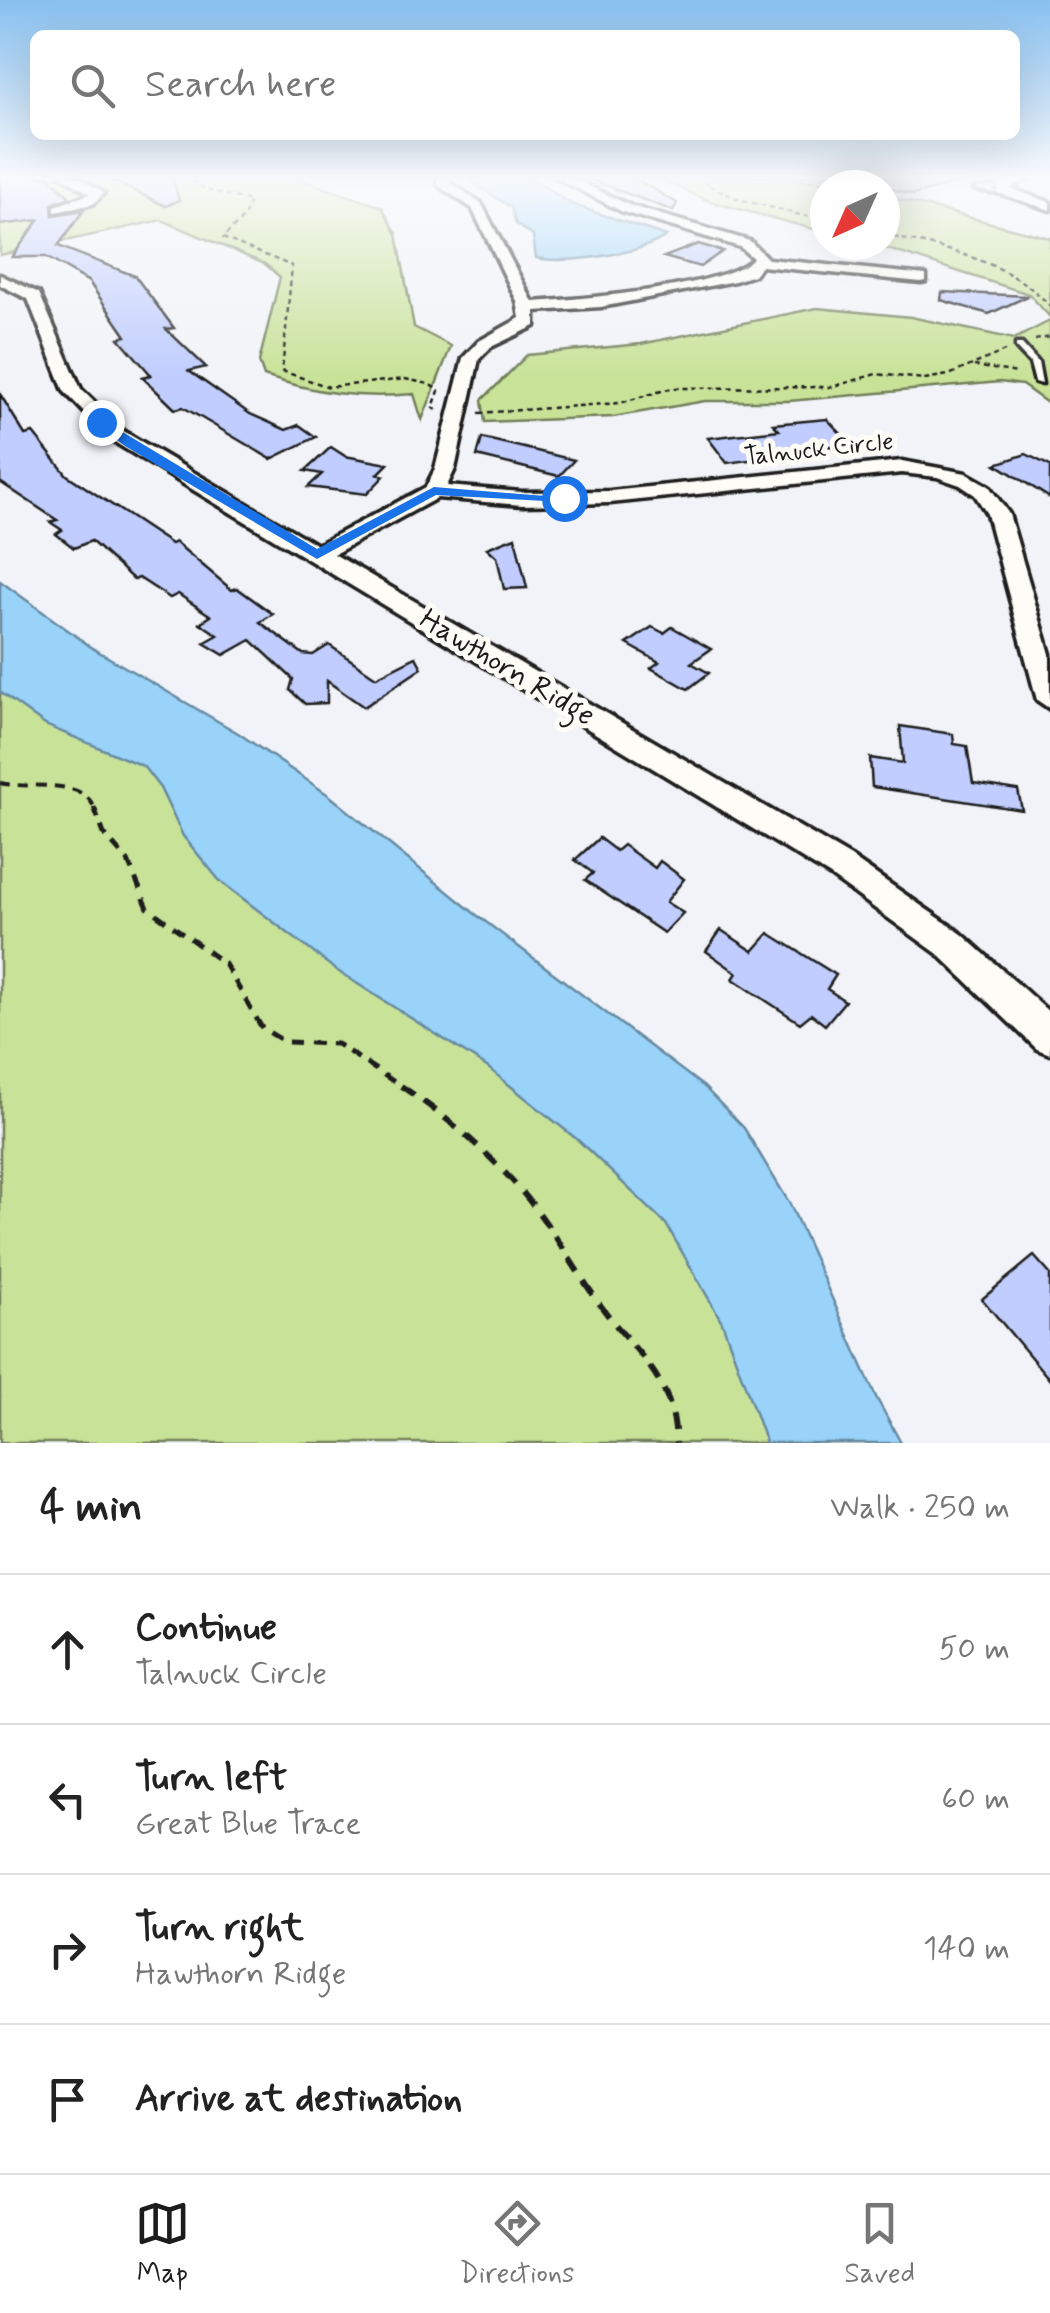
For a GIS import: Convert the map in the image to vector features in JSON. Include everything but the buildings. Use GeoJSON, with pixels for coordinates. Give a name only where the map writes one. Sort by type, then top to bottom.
{"type":"FeatureCollection","features":[{"type":"Feature","properties":{"kind":"street"},"geometry":{"type":"LineString","coordinates":[[317,554],[434,491],[445,468],[464,387],[473,374],[529,332],[527,313],[494,243]]}},
{"type":"Feature","properties":{"kind":"street"},"geometry":{"type":"LineString","coordinates":[[744,243],[756,250],[760,262]]}},
{"type":"Feature","properties":{"kind":"street"},"geometry":{"type":"LineString","coordinates":[[527,313],[735,276],[760,262],[920,278]]}},
{"type":"Feature","properties":{"kind":"street","name":"Hawthorn Ridge"},"geometry":{"type":"LineString","coordinates":[[0,279],[34,296],[74,391],[108,428],[840,866],[950,944],[1050,1037]]}},
{"type":"Feature","properties":{"kind":"street","name":"Talnuck Circle"},"geometry":{"type":"LineString","coordinates":[[434,491],[564,498],[907,468],[970,481],[990,496],[998,514],[1050,700]]}},
{"type":"Feature","properties":{"kind":"lane"},"geometry":{"type":"LineString","coordinates":[[1019,346],[1034,362],[1038,382]]}},
{"type":"Feature","properties":{"kind":"path"},"geometry":{"type":"LineString","coordinates":[[236,243],[292,266],[282,371],[337,388],[389,381],[429,383],[440,390],[434,409],[457,413],[569,409],[630,401],[672,388],[749,392],[838,387],[876,374],[924,379],[973,366],[1050,337]]}},
{"type":"Feature","properties":{"kind":"path"},"geometry":{"type":"LineString","coordinates":[[914,243],[990,265],[1039,288],[1050,306]]}},
{"type":"Feature","properties":{"kind":"path"},"geometry":{"type":"LineString","coordinates":[[973,366],[1007,370],[1038,382]]}},
{"type":"Feature","properties":{"kind":"path"},"geometry":{"type":"LineString","coordinates":[[0,783],[20,788],[74,788],[90,797],[104,834],[128,861],[148,908],[226,964],[262,1028],[285,1042],[337,1044],[431,1106],[498,1168],[539,1213],[602,1308],[656,1371],[675,1415],[676,1443]]}},
{"type":"Feature","properties":{"kind":"green space"},"geometry":{"type":"Polygon","coordinates":[[[0,243],[54,243],[0,255],[0,243]]]}},
{"type":"Feature","properties":{"kind":"green space"},"geometry":{"type":"Polygon","coordinates":[[[217,243],[399,243],[414,327],[451,346],[422,420],[414,394],[338,393],[264,376],[259,362],[280,277],[265,264],[217,243]]]}},
{"type":"Feature","properties":{"kind":"green space"},"geometry":{"type":"Polygon","coordinates":[[[900,243],[1050,243],[1050,317],[1029,294],[900,253],[900,243]]]}},
{"type":"Feature","properties":{"kind":"green space"},"geometry":{"type":"Polygon","coordinates":[[[817,308],[911,317],[1014,339],[1050,321],[1050,405],[1022,385],[1000,382],[789,401],[705,401],[613,417],[485,422],[482,400],[527,355],[641,344],[817,308]]]}},
{"type":"Feature","properties":{"kind":"green space"},"geometry":{"type":"Polygon","coordinates":[[[0,611],[308,808],[859,1443],[0,1443],[0,611]]]}},
{"type":"Feature","properties":{"kind":"water"},"geometry":{"type":"Polygon","coordinates":[[[534,243],[652,243],[603,256],[536,258],[534,243]]]}},
{"type":"Feature","properties":{"kind":"water"},"geometry":{"type":"Polygon","coordinates":[[[0,581],[94,649],[238,733],[330,796],[474,913],[704,1087],[744,1128],[790,1204],[876,1397],[901,1443],[766,1443],[722,1322],[666,1224],[579,1141],[487,1067],[336,970],[220,881],[183,836],[160,788],[143,766],[45,725],[0,692],[0,581]]]}},
{"type":"Feature","properties":{"kind":"route"},"geometry":{"type":"LineString","coordinates":[[101,422],[129,444],[317,554],[434,491],[506,498],[564,498]]}}]}
